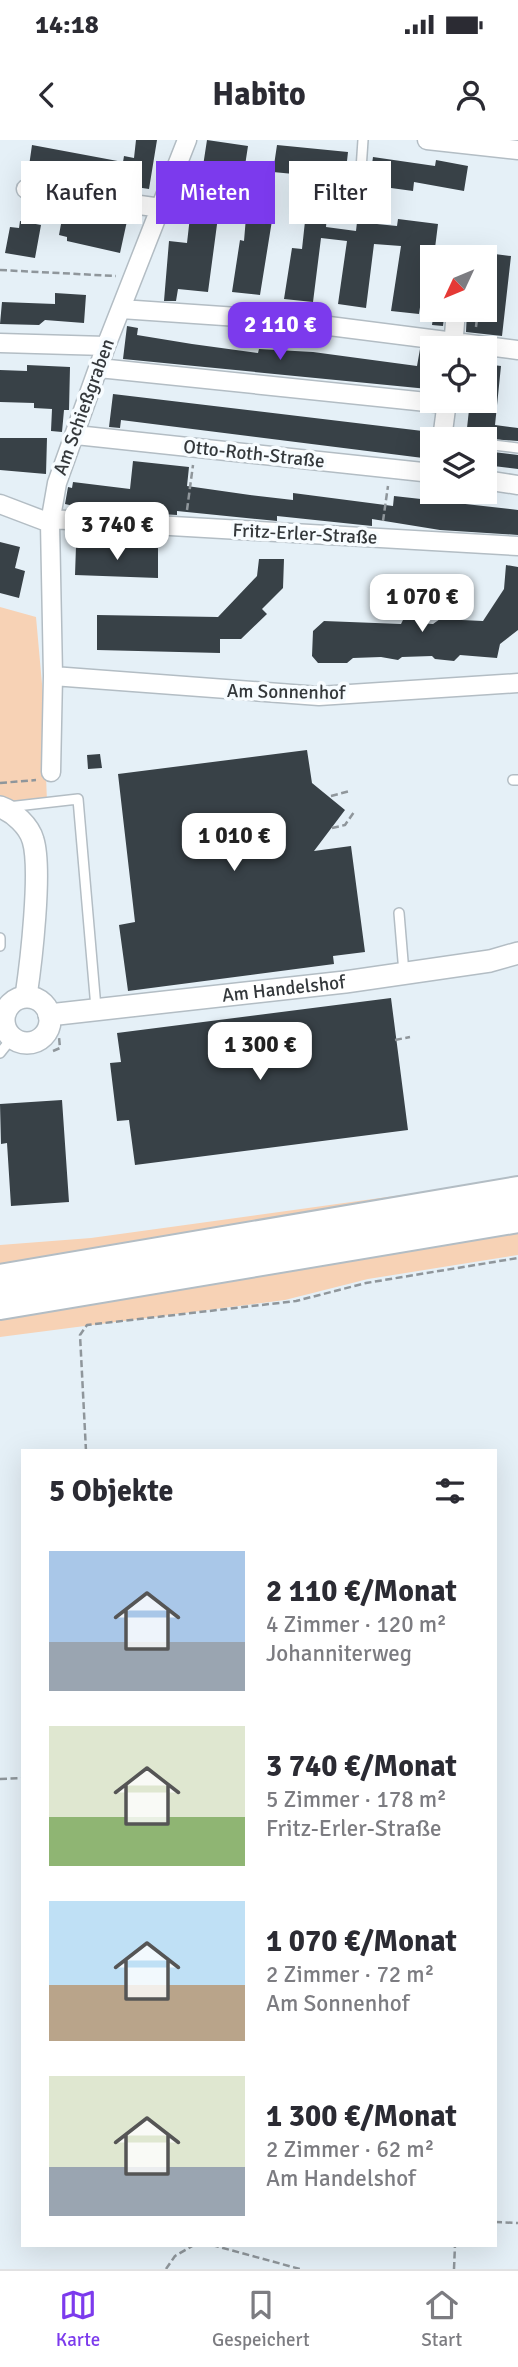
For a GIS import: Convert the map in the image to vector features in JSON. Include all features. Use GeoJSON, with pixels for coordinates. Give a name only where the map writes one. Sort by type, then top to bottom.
{"type":"FeatureCollection","features":[{"type":"Feature","properties":{"kind":"highway"},"geometry":{"type":"LineString","coordinates":[[0,1279],[518,1191]]}},
{"type":"Feature","properties":{"kind":"highway"},"geometry":{"type":"LineString","coordinates":[[0,1305],[518,1218]]}},
{"type":"Feature","properties":{"kind":"street","name":"Am Schießgraben"},"geometry":{"type":"LineString","coordinates":[[179,161],[187,140]]}},
{"type":"Feature","properties":{"kind":"street"},"geometry":{"type":"LineString","coordinates":[[427,140],[518,150]]}},
{"type":"Feature","properties":{"kind":"street","name":"Am Schießgraben"},"geometry":{"type":"LineString","coordinates":[[51,772],[53,677],[50,521],[57,483],[106,346],[156,220]]}},
{"type":"Feature","properties":{"kind":"street"},"geometry":{"type":"LineString","coordinates":[[121,309],[282,320],[420,340]]}},
{"type":"Feature","properties":{"kind":"street"},"geometry":{"type":"LineString","coordinates":[[0,343],[106,346]]}},
{"type":"Feature","properties":{"kind":"street"},"geometry":{"type":"LineString","coordinates":[[497,348],[518,350]]}},
{"type":"Feature","properties":{"kind":"street"},"geometry":{"type":"LineString","coordinates":[[99,368],[420,399]]}},
{"type":"Feature","properties":{"kind":"street","name":"Otto-Roth-Straße"},"geometry":{"type":"LineString","coordinates":[[76,435],[420,472]]}},
{"type":"Feature","properties":{"kind":"street"},"geometry":{"type":"LineString","coordinates":[[497,482],[518,485]]}},
{"type":"Feature","properties":{"kind":"street","name":"Fritz-Erler-Straße"},"geometry":{"type":"LineString","coordinates":[[0,504],[50,521],[518,546]]}},
{"type":"Feature","properties":{"kind":"street","name":"Am Sonnenhof"},"geometry":{"type":"LineString","coordinates":[[53,677],[319,695],[518,684]]}},
{"type":"Feature","properties":{"kind":"street"},"geometry":{"type":"LineString","coordinates":[[1,808],[22,822],[34,843],[31,959],[26,996]]}},
{"type":"Feature","properties":{"kind":"street","name":"Am Handelshof"},"geometry":{"type":"LineString","coordinates":[[49,1015],[404,973],[490,961],[518,953]]}},
{"type":"Feature","properties":{"kind":"street"},"geometry":{"type":"LineString","coordinates":[[26,996],[37,999],[49,1015],[49,1027],[43,1037],[33,1042],[6,1045],[3,1018],[7,1007],[15,999],[26,996]]}},
{"type":"Feature","properties":{"kind":"lane"},"geometry":{"type":"LineString","coordinates":[[362,161],[363,140]]}},
{"type":"Feature","properties":{"kind":"lane"},"geometry":{"type":"LineString","coordinates":[[497,445],[518,448]]}},
{"type":"Feature","properties":{"kind":"lane"},"geometry":{"type":"LineString","coordinates":[[1,808],[78,799],[96,1010]]}},
{"type":"Feature","properties":{"kind":"lane"},"geometry":{"type":"LineString","coordinates":[[399,914],[404,973]]}},
{"type":"Feature","properties":{"kind":"lane"},"geometry":{"type":"LineString","coordinates":[[0,938],[0,946]]}},
{"type":"Feature","properties":{"kind":"path"},"geometry":{"type":"LineString","coordinates":[[0,270],[133,277]]}},
{"type":"Feature","properties":{"kind":"path"},"geometry":{"type":"LineString","coordinates":[[184,528],[195,447]]}},
{"type":"Feature","properties":{"kind":"path"},"geometry":{"type":"LineString","coordinates":[[381,538],[391,468]]}},
{"type":"Feature","properties":{"kind":"path"},"geometry":{"type":"LineString","coordinates":[[0,783],[41,780],[51,772]]}},
{"type":"Feature","properties":{"kind":"path"},"geometry":{"type":"LineString","coordinates":[[331,796],[350,791]]}},
{"type":"Feature","properties":{"kind":"path"},"geometry":{"type":"LineString","coordinates":[[332,828],[345,825],[354,811]]}},
{"type":"Feature","properties":{"kind":"path"},"geometry":{"type":"LineString","coordinates":[[53,1051],[60,1048],[59,1037]]}},
{"type":"Feature","properties":{"kind":"path"},"geometry":{"type":"LineString","coordinates":[[395,1040],[410,1037]]}},
{"type":"Feature","properties":{"kind":"path"},"geometry":{"type":"LineString","coordinates":[[86,1449],[80,1335],[87,1325],[296,1301],[366,1283],[518,1258]]}},
{"type":"Feature","properties":{"kind":"path"},"geometry":{"type":"LineString","coordinates":[[0,1779],[21,1778]]}},
{"type":"Feature","properties":{"kind":"path"},"geometry":{"type":"LineString","coordinates":[[497,2222],[518,2222]]}},
{"type":"Feature","properties":{"kind":"path"},"geometry":{"type":"LineString","coordinates":[[166,2269],[175,2256],[191,2247]]}},
{"type":"Feature","properties":{"kind":"path"},"geometry":{"type":"LineString","coordinates":[[219,2247],[300,2269]]}},
{"type":"Feature","properties":{"kind":"path"},"geometry":{"type":"LineString","coordinates":[[454,2269],[455,2247]]}},
{"type":"Feature","properties":{"kind":"shaded area"},"geometry":{"type":"Polygon","coordinates":[[[0,607],[36,617],[43,695],[47,802],[0,807],[0,607]]]}},
{"type":"Feature","properties":{"kind":"shaded area"},"geometry":{"type":"Polygon","coordinates":[[[518,1179],[518,1255],[368,1279],[285,1300],[0,1337],[0,1245],[91,1238],[518,1179]]]}},
{"type":"Feature","properties":{"kind":"building"},"geometry":{"type":"Polygon","coordinates":[[[136,140],[157,140],[149,189],[142,188],[142,161],[123,161],[124,156],[134,158],[136,140]]]}},
{"type":"Feature","properties":{"kind":"building"},"geometry":{"type":"Polygon","coordinates":[[[207,140],[248,146],[246,161],[204,161],[207,140]]]}},
{"type":"Feature","properties":{"kind":"building"},"geometry":{"type":"Polygon","coordinates":[[[32,145],[118,161],[30,161],[32,145]]]}},
{"type":"Feature","properties":{"kind":"building"},"geometry":{"type":"Polygon","coordinates":[[[277,145],[348,152],[347,161],[289,161],[289,174],[275,172],[277,145]]]}},
{"type":"Feature","properties":{"kind":"building"},"geometry":{"type":"Polygon","coordinates":[[[373,157],[435,166],[436,160],[468,166],[464,191],[414,182],[413,191],[391,188],[391,161],[372,161],[373,157]]]}},
{"type":"Feature","properties":{"kind":"building"},"geometry":{"type":"Polygon","coordinates":[[[398,219],[438,224],[435,245],[420,245],[419,314],[391,311],[401,246],[374,244],[366,308],[338,304],[347,241],[321,238],[313,302],[284,299],[292,248],[302,249],[305,224],[326,224],[326,227],[356,231],[357,224],[397,226],[398,219]]]}},
{"type":"Feature","properties":{"kind":"building"},"geometry":{"type":"Polygon","coordinates":[[[20,221],[21,224],[41,225],[35,258],[5,253],[10,227],[19,228],[20,221]]]}},
{"type":"Feature","properties":{"kind":"building"},"geometry":{"type":"Polygon","coordinates":[[[61,224],[126,224],[120,253],[67,241],[67,237],[59,235],[61,224]]]}},
{"type":"Feature","properties":{"kind":"building"},"geometry":{"type":"Polygon","coordinates":[[[189,224],[217,224],[208,292],[178,289],[176,301],[164,301],[169,241],[187,243],[189,224]]]}},
{"type":"Feature","properties":{"kind":"building"},"geometry":{"type":"Polygon","coordinates":[[[245,224],[271,224],[260,295],[232,292],[240,240],[244,241],[245,224]]]}},
{"type":"Feature","properties":{"kind":"building"},"geometry":{"type":"Polygon","coordinates":[[[497,254],[511,256],[502,336],[466,332],[466,322],[497,322],[497,254]]]}},
{"type":"Feature","properties":{"kind":"building"},"geometry":{"type":"Polygon","coordinates":[[[55,293],[86,295],[84,323],[45,320],[39,325],[0,324],[2,302],[55,304],[55,293]]]}},
{"type":"Feature","properties":{"kind":"building"},"geometry":{"type":"Polygon","coordinates":[[[432,322],[444,322],[443,326],[432,325],[432,322]]]}},
{"type":"Feature","properties":{"kind":"building"},"geometry":{"type":"Polygon","coordinates":[[[127,326],[138,328],[137,335],[192,344],[258,353],[259,349],[313,352],[417,366],[420,349],[420,388],[123,359],[127,326]]]}},
{"type":"Feature","properties":{"kind":"building"},"geometry":{"type":"Polygon","coordinates":[[[27,365],[70,367],[69,410],[64,410],[62,432],[51,431],[52,409],[34,408],[34,403],[0,402],[0,370],[27,371],[27,365]]]}},
{"type":"Feature","properties":{"kind":"building"},"geometry":{"type":"Polygon","coordinates":[[[497,366],[501,366],[497,405],[497,366]]]}},
{"type":"Feature","properties":{"kind":"building"},"geometry":{"type":"Polygon","coordinates":[[[113,394],[420,431],[420,458],[121,420],[120,428],[109,427],[113,394]]]}},
{"type":"Feature","properties":{"kind":"building"},"geometry":{"type":"Polygon","coordinates":[[[469,413],[496,413],[495,425],[518,428],[518,441],[497,439],[497,427],[467,427],[469,413]]]}},
{"type":"Feature","properties":{"kind":"building"},"geometry":{"type":"Polygon","coordinates":[[[0,438],[47,438],[46,474],[0,470],[0,438]]]}},
{"type":"Feature","properties":{"kind":"building"},"geometry":{"type":"Polygon","coordinates":[[[497,452],[518,455],[518,469],[497,466],[497,452]]]}},
{"type":"Feature","properties":{"kind":"building"},"geometry":{"type":"Polygon","coordinates":[[[133,461],[189,467],[187,486],[250,495],[293,500],[293,493],[393,506],[394,496],[420,499],[420,504],[465,504],[518,510],[518,535],[440,530],[372,519],[372,526],[277,516],[277,521],[177,511],[177,515],[92,510],[65,504],[68,487],[72,488],[73,482],[130,489],[133,461]]]}},
{"type":"Feature","properties":{"kind":"building"},"geometry":{"type":"Polygon","coordinates":[[[0,542],[20,547],[15,568],[25,571],[19,598],[0,593],[0,542]]]}},
{"type":"Feature","properties":{"kind":"building"},"geometry":{"type":"Polygon","coordinates":[[[76,546],[158,548],[158,578],[75,575],[76,546]]]}},
{"type":"Feature","properties":{"kind":"building"},"geometry":{"type":"Polygon","coordinates":[[[259,559],[284,559],[283,588],[262,609],[267,614],[241,639],[220,639],[220,653],[97,650],[97,615],[218,617],[257,576],[259,559]]]}},
{"type":"Feature","properties":{"kind":"building"},"geometry":{"type":"Polygon","coordinates":[[[506,565],[518,567],[518,630],[500,644],[497,658],[460,655],[454,661],[435,659],[432,656],[402,657],[398,660],[381,657],[353,658],[347,663],[318,663],[312,656],[313,631],[324,621],[401,624],[403,620],[417,620],[417,623],[433,624],[440,619],[483,621],[504,589],[506,565]]]}},
{"type":"Feature","properties":{"kind":"building"},"geometry":{"type":"Polygon","coordinates":[[[307,750],[312,783],[345,810],[314,851],[351,846],[365,952],[333,956],[334,964],[128,991],[119,925],[135,922],[118,774],[307,750]]]}},
{"type":"Feature","properties":{"kind":"building"},"geometry":{"type":"Polygon","coordinates":[[[100,754],[102,768],[88,769],[87,755],[100,754]]]}},
{"type":"Feature","properties":{"kind":"building"},"geometry":{"type":"Polygon","coordinates":[[[391,998],[408,1130],[135,1165],[129,1120],[117,1121],[110,1063],[121,1062],[117,1033],[391,998]]]}},
{"type":"Feature","properties":{"kind":"building"},"geometry":{"type":"Polygon","coordinates":[[[62,1100],[69,1202],[11,1206],[7,1143],[1,1144],[0,1104],[62,1100]]]}}]}
